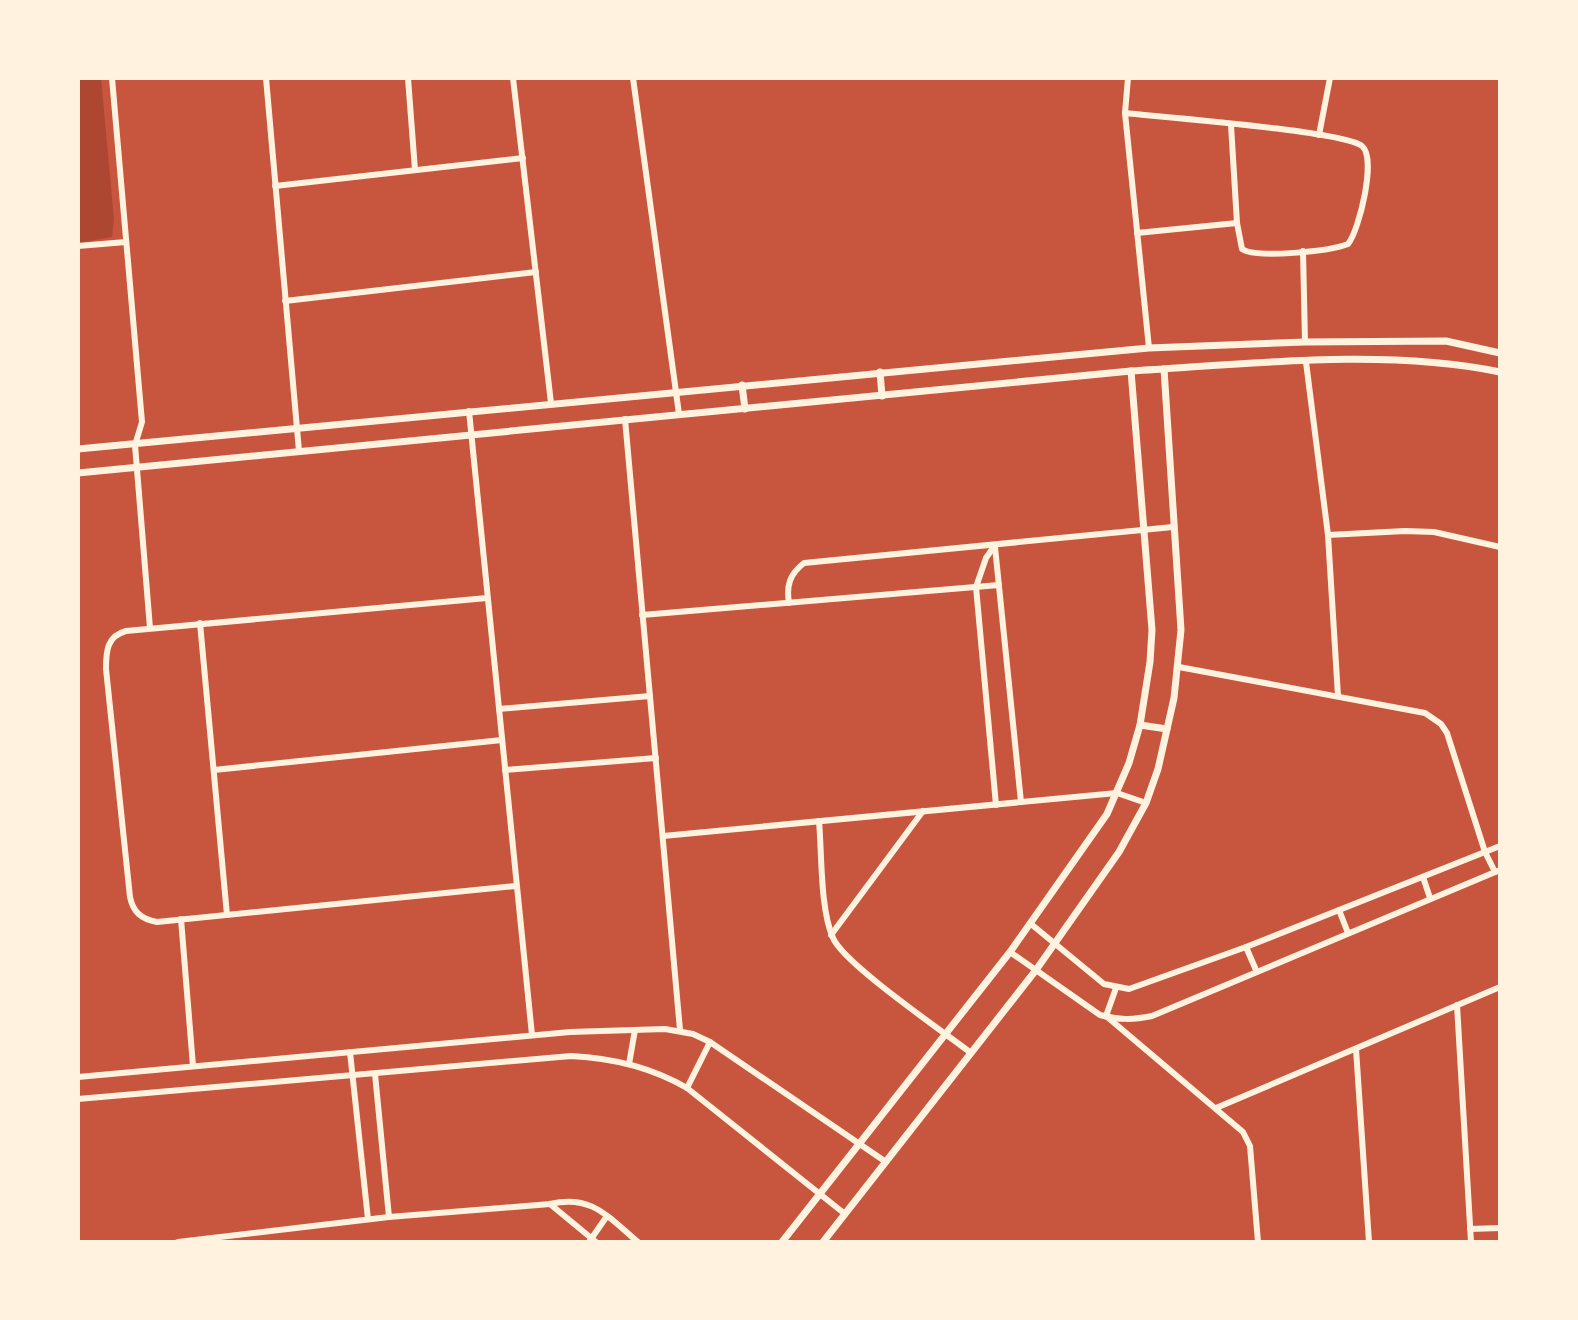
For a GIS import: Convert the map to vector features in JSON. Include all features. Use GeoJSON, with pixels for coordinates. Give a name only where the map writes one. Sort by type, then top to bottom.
{"type":"FeatureCollection","features":[{"type":"Feature","properties":{"kind":"street"},"geometry":{"type":"LineString","coordinates":[[112,78],[142,422],[135,445],[150,628]]}},
{"type":"Feature","properties":{"kind":"street"},"geometry":{"type":"LineString","coordinates":[[266,78],[299,451]]}},
{"type":"Feature","properties":{"kind":"street"},"geometry":{"type":"LineString","coordinates":[[408,78],[415,170]]}},
{"type":"Feature","properties":{"kind":"street"},"geometry":{"type":"LineString","coordinates":[[513,78],[551,403]]}},
{"type":"Feature","properties":{"kind":"street"},"geometry":{"type":"LineString","coordinates":[[633,78],[679,414]]}},
{"type":"Feature","properties":{"kind":"street"},"geometry":{"type":"LineString","coordinates":[[1128,78],[1125,113],[1149,348]]}},
{"type":"Feature","properties":{"kind":"street"},"geometry":{"type":"LineString","coordinates":[[1319,135],[1330,78]]}},
{"type":"Feature","properties":{"kind":"street"},"geometry":{"type":"LineString","coordinates":[[1125,113],[1231,125],[1319,135],[1353,141],[1363,146],[1369,154],[1370,165],[1354,237],[1348,244],[1338,248],[1303,251],[1246,252],[1240,244],[1237,223],[1231,125]]}},
{"type":"Feature","properties":{"kind":"street"},"geometry":{"type":"LineString","coordinates":[[275,186],[523,158]]}},
{"type":"Feature","properties":{"kind":"street"},"geometry":{"type":"LineString","coordinates":[[1137,233],[1237,223]]}},
{"type":"Feature","properties":{"kind":"street"},"geometry":{"type":"LineString","coordinates":[[78,246],[126,242]]}},
{"type":"Feature","properties":{"kind":"street"},"geometry":{"type":"LineString","coordinates":[[1303,251],[1305,342]]}},
{"type":"Feature","properties":{"kind":"street"},"geometry":{"type":"LineString","coordinates":[[285,301],[536,272]]}},
{"type":"Feature","properties":{"kind":"street"},"geometry":{"type":"LineString","coordinates":[[78,449],[1149,348],[1446,341],[1500,353]]}},
{"type":"Feature","properties":{"kind":"street"},"geometry":{"type":"LineString","coordinates":[[78,473],[1131,371],[1421,360],[1500,372]]}},
{"type":"Feature","properties":{"kind":"street"},"geometry":{"type":"LineString","coordinates":[[1306,362],[1328,535],[1338,696]]}},
{"type":"Feature","properties":{"kind":"street"},"geometry":{"type":"LineString","coordinates":[[823,1242],[1036,970],[1119,852],[1146,803],[1167,729],[1179,667],[1181,630],[1164,369]]}},
{"type":"Feature","properties":{"kind":"street"},"geometry":{"type":"LineString","coordinates":[[782,1242],[1031,924],[1094,834],[1117,793],[1140,725],[1152,630],[1131,371]]}},
{"type":"Feature","properties":{"kind":"street"},"geometry":{"type":"LineString","coordinates":[[880,372],[882,396]]}},
{"type":"Feature","properties":{"kind":"street"},"geometry":{"type":"LineString","coordinates":[[742,385],[745,409]]}},
{"type":"Feature","properties":{"kind":"street"},"geometry":{"type":"LineString","coordinates":[[469,411],[532,1035]]}},
{"type":"Feature","properties":{"kind":"street"},"geometry":{"type":"LineString","coordinates":[[625,419],[680,1030]]}},
{"type":"Feature","properties":{"kind":"street"},"geometry":{"type":"LineString","coordinates":[[789,603],[789,580],[804,563],[1173,527]]}},
{"type":"Feature","properties":{"kind":"street"},"geometry":{"type":"LineString","coordinates":[[1328,535],[1434,532],[1500,547]]}},
{"type":"Feature","properties":{"kind":"street"},"geometry":{"type":"LineString","coordinates":[[995,545],[1021,802]]}},
{"type":"Feature","properties":{"kind":"street"},"geometry":{"type":"LineString","coordinates":[[995,545],[986,558],[976,587],[996,805]]}},
{"type":"Feature","properties":{"kind":"street"},"geometry":{"type":"LineString","coordinates":[[642,615],[999,585]]}},
{"type":"Feature","properties":{"kind":"street"},"geometry":{"type":"LineString","coordinates":[[487,598],[117,633],[106,649],[130,897],[135,912],[157,922],[516,886]]}},
{"type":"Feature","properties":{"kind":"street"},"geometry":{"type":"LineString","coordinates":[[200,623],[227,915]]}},
{"type":"Feature","properties":{"kind":"street"},"geometry":{"type":"LineString","coordinates":[[1010,952],[1084,1005],[1117,1020],[1134,1020],[1152,1016],[1497,871],[1485,852],[1447,733],[1441,724],[1425,713],[1179,667]]}},
{"type":"Feature","properties":{"kind":"street"},"geometry":{"type":"LineString","coordinates":[[499,709],[650,696]]}},
{"type":"Feature","properties":{"kind":"street"},"geometry":{"type":"LineString","coordinates":[[1140,725],[1167,729]]}},
{"type":"Feature","properties":{"kind":"street"},"geometry":{"type":"LineString","coordinates":[[214,770],[502,740]]}},
{"type":"Feature","properties":{"kind":"street"},"geometry":{"type":"LineString","coordinates":[[505,770],[656,758]]}},
{"type":"Feature","properties":{"kind":"street"},"geometry":{"type":"LineString","coordinates":[[663,836],[1117,793],[1146,803]]}},
{"type":"Feature","properties":{"kind":"street"},"geometry":{"type":"LineString","coordinates":[[831,935],[923,811]]}},
{"type":"Feature","properties":{"kind":"street"},"geometry":{"type":"LineString","coordinates":[[819,821],[831,935],[844,954],[971,1053]]}},
{"type":"Feature","properties":{"kind":"street"},"geometry":{"type":"LineString","coordinates":[[1031,924],[1094,977],[1116,988],[1141,986],[1500,846]]}},
{"type":"Feature","properties":{"kind":"street"},"geometry":{"type":"LineString","coordinates":[[1423,877],[1430,898]]}},
{"type":"Feature","properties":{"kind":"street"},"geometry":{"type":"LineString","coordinates":[[1339,910],[1348,933]]}},
{"type":"Feature","properties":{"kind":"street"},"geometry":{"type":"LineString","coordinates":[[181,919],[193,1066]]}},
{"type":"Feature","properties":{"kind":"street"},"geometry":{"type":"LineString","coordinates":[[1246,947],[1256,970]]}},
{"type":"Feature","properties":{"kind":"street"},"geometry":{"type":"LineString","coordinates":[[1216,1108],[1500,987]]}},
{"type":"Feature","properties":{"kind":"street"},"geometry":{"type":"LineString","coordinates":[[1106,1016],[1116,988]]}},
{"type":"Feature","properties":{"kind":"street"},"geometry":{"type":"LineString","coordinates":[[1457,1005],[1471,1242]]}},
{"type":"Feature","properties":{"kind":"street"},"geometry":{"type":"LineString","coordinates":[[1106,1016],[1243,1132],[1250,1146],[1258,1242]]}},
{"type":"Feature","properties":{"kind":"street"},"geometry":{"type":"LineString","coordinates":[[629,1064],[635,1030]]}},
{"type":"Feature","properties":{"kind":"street"},"geometry":{"type":"LineString","coordinates":[[78,1077],[532,1035],[680,1030],[710,1042],[886,1162]]}},
{"type":"Feature","properties":{"kind":"street"},"geometry":{"type":"LineString","coordinates":[[687,1088],[710,1042]]}},
{"type":"Feature","properties":{"kind":"street"},"geometry":{"type":"LineString","coordinates":[[1356,1049],[1369,1242]]}},
{"type":"Feature","properties":{"kind":"street"},"geometry":{"type":"LineString","coordinates":[[350,1052],[368,1219]]}},
{"type":"Feature","properties":{"kind":"street"},"geometry":{"type":"LineString","coordinates":[[78,1099],[571,1056],[609,1059],[687,1088],[845,1214]]}},
{"type":"Feature","properties":{"kind":"street"},"geometry":{"type":"LineString","coordinates":[[375,1074],[389,1217]]}},
{"type":"Feature","properties":{"kind":"street"},"geometry":{"type":"LineString","coordinates":[[178,1242],[368,1219],[569,1200],[584,1202],[607,1216],[638,1242]]}},
{"type":"Feature","properties":{"kind":"street"},"geometry":{"type":"LineString","coordinates":[[550,1204],[592,1241],[607,1216]]}},
{"type":"Feature","properties":{"kind":"street"},"geometry":{"type":"LineString","coordinates":[[1470,1229],[1500,1228]]}},
{"type":"Feature","properties":{"kind":"shaded area"},"geometry":{"type":"Polygon","coordinates":[[[78,78],[101,78],[114,219],[112,237],[78,243],[78,78]]]}}]}
